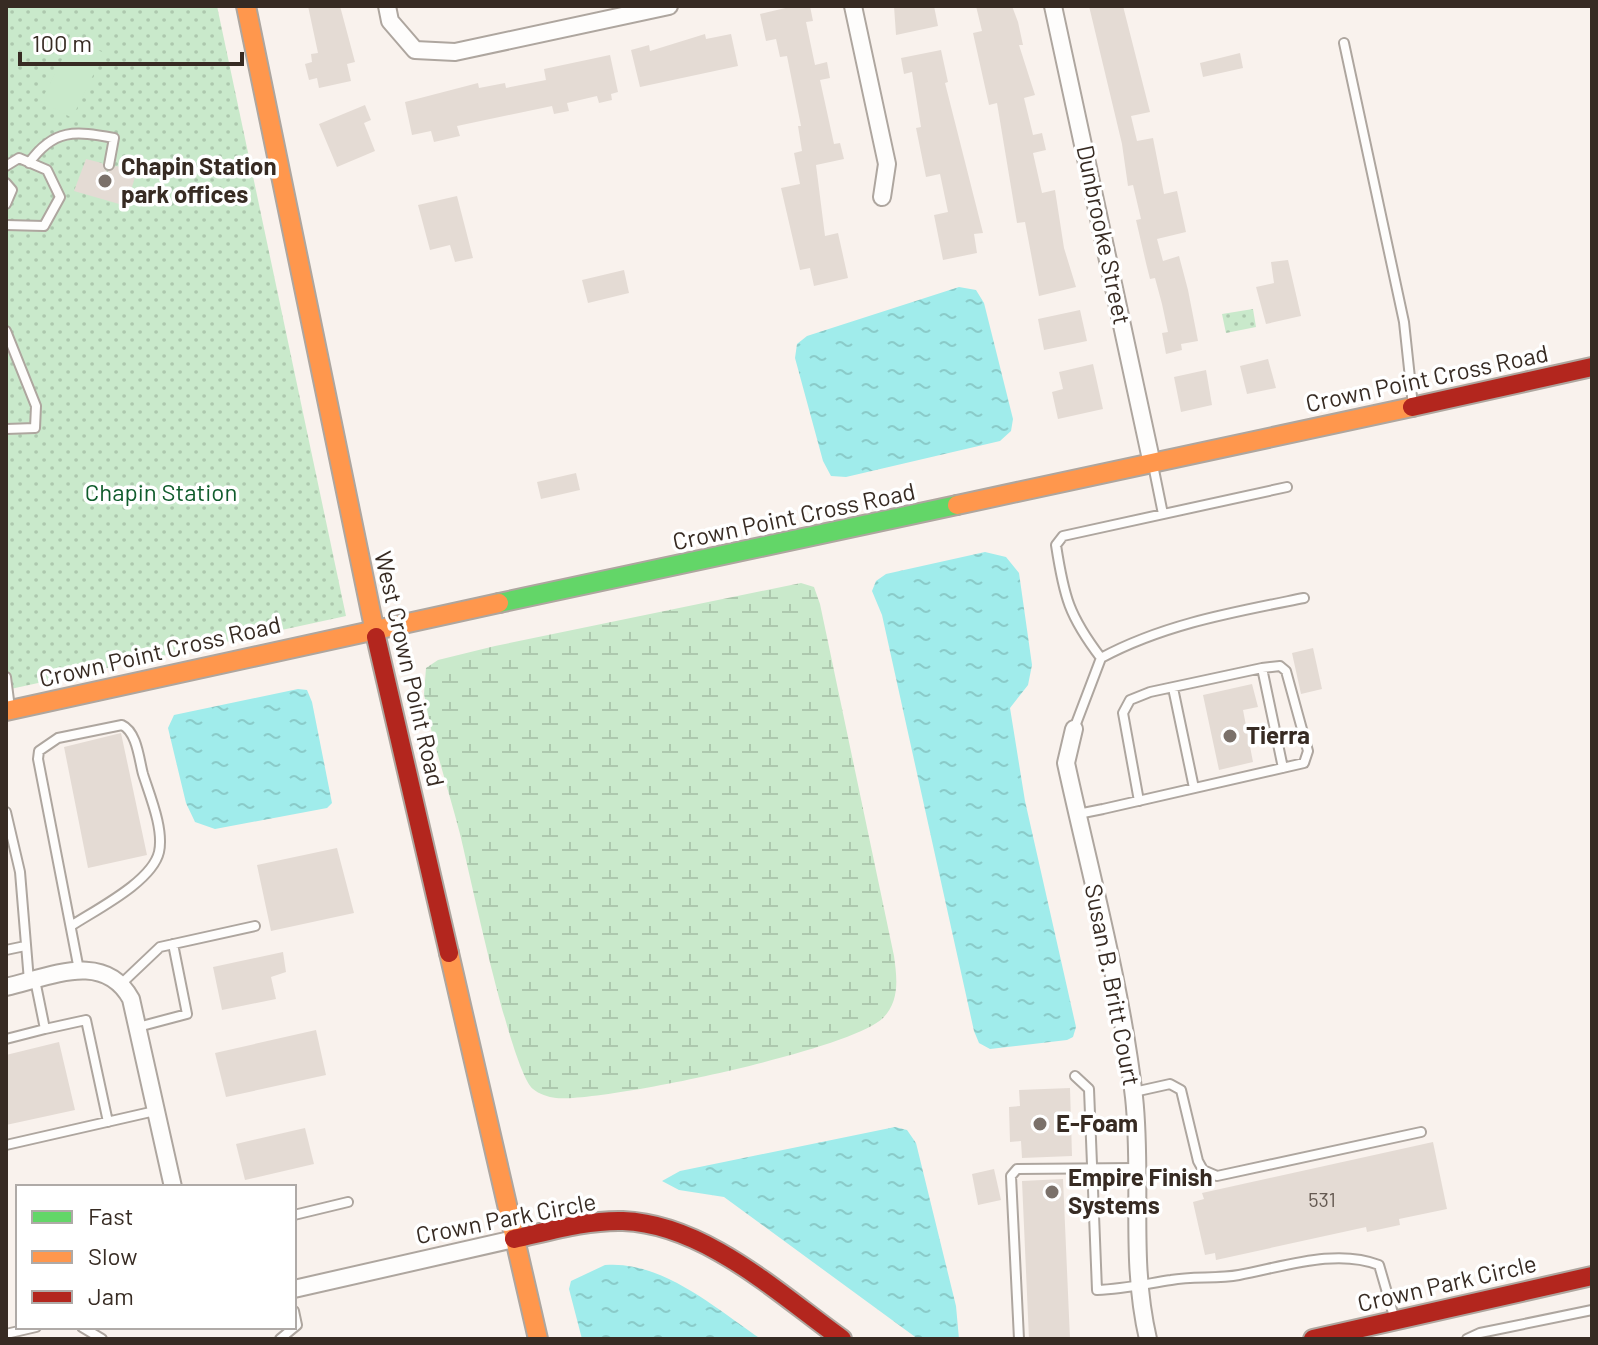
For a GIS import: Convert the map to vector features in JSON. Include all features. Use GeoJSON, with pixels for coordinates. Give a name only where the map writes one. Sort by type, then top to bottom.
{"type":"FeatureCollection","features":[{"type":"Feature","properties":{"kind":"street","name":"West Crown Point Road"},"geometry":{"type":"LineString","coordinates":[[246,6],[374,629],[538,1339]]}},
{"type":"Feature","properties":{"kind":"street"},"geometry":{"type":"LineString","coordinates":[[387,6],[390,21],[415,50],[455,52],[669,6]]}},
{"type":"Feature","properties":{"kind":"street"},"geometry":{"type":"LineString","coordinates":[[853,6],[887,164],[882,197]]}},
{"type":"Feature","properties":{"kind":"street","name":"Dunbrooke Street"},"geometry":{"type":"LineString","coordinates":[[1053,6],[1152,464]]}},
{"type":"Feature","properties":{"kind":"street","name":"Crown Point Cross Road"},"geometry":{"type":"LineString","coordinates":[[8,711],[374,629],[1592,367]]}},
{"type":"Feature","properties":{"kind":"street","name":"Susan B. Britt Court"},"geometry":{"type":"LineString","coordinates":[[1074,729],[1066,763],[1133,1093],[1138,1288],[1148,1339]]}},
{"type":"Feature","properties":{"kind":"street"},"geometry":{"type":"LineString","coordinates":[[6,987],[80,971],[106,972],[121,984],[131,999],[173,1185]]}},
{"type":"Feature","properties":{"kind":"street","name":"Crown Park Circle"},"geometry":{"type":"LineString","coordinates":[[296,1289],[596,1222],[640,1223],[678,1233],[712,1251],[842,1339]]}},
{"type":"Feature","properties":{"kind":"street","name":"Crown Park Circle"},"geometry":{"type":"LineString","coordinates":[[1313,1339],[1592,1276]]}},
{"type":"Feature","properties":{"kind":"lane"},"geometry":{"type":"LineString","coordinates":[[1344,43],[1404,322],[1413,407]]}},
{"type":"Feature","properties":{"kind":"lane"},"geometry":{"type":"LineString","coordinates":[[29,163],[44,142],[78,131],[114,138],[109,165]]}},
{"type":"Feature","properties":{"kind":"lane"},"geometry":{"type":"LineString","coordinates":[[6,166],[19,158],[47,170],[60,197],[44,226],[6,225]]}},
{"type":"Feature","properties":{"kind":"lane"},"geometry":{"type":"LineString","coordinates":[[6,183],[12,190],[6,204]]}},
{"type":"Feature","properties":{"kind":"lane"},"geometry":{"type":"LineString","coordinates":[[6,331],[36,406],[35,428],[6,429]]}},
{"type":"Feature","properties":{"kind":"lane"},"geometry":{"type":"LineString","coordinates":[[1152,464],[1163,514]]}},
{"type":"Feature","properties":{"kind":"lane"},"geometry":{"type":"LineString","coordinates":[[1101,658],[1067,604],[1056,545],[1063,536],[1287,487]]}},
{"type":"Feature","properties":{"kind":"lane"},"geometry":{"type":"LineString","coordinates":[[1074,729],[1101,658],[1133,641],[1177,626],[1304,598]]}},
{"type":"Feature","properties":{"kind":"lane"},"geometry":{"type":"LineString","coordinates":[[1077,814],[1139,801],[1304,763],[1308,751],[1286,671],[1280,666],[1262,668],[1130,700],[1123,713],[1139,801]]}},
{"type":"Feature","properties":{"kind":"lane"},"geometry":{"type":"LineString","coordinates":[[1262,668],[1283,768]]}},
{"type":"Feature","properties":{"kind":"lane"},"geometry":{"type":"LineString","coordinates":[[6,677],[8,711]]}},
{"type":"Feature","properties":{"kind":"lane"},"geometry":{"type":"LineString","coordinates":[[1173,688],[1194,788]]}},
{"type":"Feature","properties":{"kind":"lane"},"geometry":{"type":"LineString","coordinates":[[71,926],[138,882],[148,873],[160,851],[154,813],[133,735],[122,725],[58,738],[39,751],[71,926],[80,971]]}},
{"type":"Feature","properties":{"kind":"lane"},"geometry":{"type":"LineString","coordinates":[[6,812],[20,872],[25,946],[45,1029]]}},
{"type":"Feature","properties":{"kind":"lane"},"geometry":{"type":"LineString","coordinates":[[121,984],[144,959],[173,944],[255,926]]}},
{"type":"Feature","properties":{"kind":"lane"},"geometry":{"type":"LineString","coordinates":[[137,1027],[187,1014],[173,944]]}},
{"type":"Feature","properties":{"kind":"lane"},"geometry":{"type":"LineString","coordinates":[[6,950],[25,946]]}},
{"type":"Feature","properties":{"kind":"lane"},"geometry":{"type":"LineString","coordinates":[[6,1039],[86,1020],[108,1122]]}},
{"type":"Feature","properties":{"kind":"lane"},"geometry":{"type":"LineString","coordinates":[[1075,1076],[1089,1089],[1097,1290],[1138,1288],[1172,1280],[1236,1276],[1295,1263],[1361,1257],[1379,1265],[1396,1320]]}},
{"type":"Feature","properties":{"kind":"lane"},"geometry":{"type":"LineString","coordinates":[[1133,1093],[1170,1084],[1181,1090],[1198,1161],[1203,1170],[1217,1176],[1421,1132]]}},
{"type":"Feature","properties":{"kind":"lane"},"geometry":{"type":"LineString","coordinates":[[6,1145],[156,1111]]}},
{"type":"Feature","properties":{"kind":"lane"},"geometry":{"type":"LineString","coordinates":[[1019,1339],[1011,1176],[1017,1169],[1137,1168]]}},
{"type":"Feature","properties":{"kind":"lane"},"geometry":{"type":"LineString","coordinates":[[296,1215],[348,1202]]}},
{"type":"Feature","properties":{"kind":"lane"},"geometry":{"type":"LineString","coordinates":[[1467,1339],[1480,1333],[1592,1310]]}},
{"type":"Feature","properties":{"kind":"lane"},"geometry":{"type":"LineString","coordinates":[[6,1334],[27,1329]]}},
{"type":"Feature","properties":{"kind":"green space","name":"Chapin Station"},"geometry":{"type":"Polygon","coordinates":[[[6,6],[217,6],[346,616],[6,690],[6,6]]]}},
{"type":"Feature","properties":{"kind":"green space"},"geometry":{"type":"Polygon","coordinates":[[[73,38],[104,53],[72,118],[41,101],[73,38]]]}},
{"type":"Feature","properties":{"kind":"green space"},"geometry":{"type":"Polygon","coordinates":[[[1253,309],[1256,327],[1226,333],[1222,314],[1253,309]]]}},
{"type":"Feature","properties":{"kind":"green space"},"geometry":{"type":"Polygon","coordinates":[[[801,583],[814,587],[820,604],[894,956],[896,981],[892,1004],[883,1018],[862,1031],[825,1045],[726,1072],[583,1097],[556,1098],[538,1092],[524,1075],[503,1011],[431,729],[424,694],[426,668],[438,660],[495,646],[801,583]]]}},
{"type":"Feature","properties":{"kind":"water"},"geometry":{"type":"Polygon","coordinates":[[[959,287],[976,290],[984,303],[1013,419],[1011,431],[1000,441],[846,477],[831,476],[823,461],[795,358],[797,344],[807,336],[959,287]]]}},
{"type":"Feature","properties":{"kind":"water"},"geometry":{"type":"Polygon","coordinates":[[[985,552],[1006,557],[1019,573],[1032,665],[1028,685],[1010,708],[1025,801],[1076,1027],[1073,1037],[1067,1040],[990,1049],[979,1043],[974,1031],[882,615],[872,591],[876,581],[886,574],[985,552]]]}},
{"type":"Feature","properties":{"kind":"water"},"geometry":{"type":"Polygon","coordinates":[[[298,689],[307,690],[312,702],[332,803],[327,808],[215,829],[195,822],[186,803],[168,728],[174,715],[298,689]]]}},
{"type":"Feature","properties":{"kind":"water"},"geometry":{"type":"Polygon","coordinates":[[[895,1127],[907,1130],[916,1143],[956,1306],[959,1339],[918,1339],[724,1197],[679,1190],[662,1181],[680,1171],[895,1127]]]}},
{"type":"Feature","properties":{"kind":"water"},"geometry":{"type":"Polygon","coordinates":[[[605,1265],[647,1270],[668,1278],[761,1339],[582,1339],[569,1289],[571,1281],[605,1265]]]}},
{"type":"Feature","properties":{"kind":"building"},"geometry":{"type":"Polygon","coordinates":[[[308,6],[340,6],[355,62],[347,64],[351,81],[319,88],[317,78],[309,80],[305,64],[312,62],[311,54],[318,53],[308,6]]]}},
{"type":"Feature","properties":{"kind":"building"},"geometry":{"type":"Polygon","coordinates":[[[794,6],[810,6],[813,21],[806,22],[815,65],[827,62],[830,78],[820,80],[834,144],[840,143],[844,159],[816,165],[825,236],[838,233],[848,278],[814,286],[810,268],[800,270],[781,188],[800,184],[794,153],[802,151],[798,126],[801,126],[787,56],[780,57],[776,39],[766,41],[760,14],[794,6]]]}},
{"type":"Feature","properties":{"kind":"building"},"geometry":{"type":"Polygon","coordinates":[[[894,6],[934,6],[938,26],[896,35],[894,6]]]}},
{"type":"Feature","properties":{"kind":"building"},"geometry":{"type":"Polygon","coordinates":[[[976,6],[1012,6],[1018,22],[1023,45],[1019,45],[1035,95],[1024,98],[1033,135],[1042,133],[1046,150],[1033,153],[1042,193],[1055,190],[1064,248],[1076,287],[1039,296],[1025,222],[1017,223],[997,103],[989,105],[973,33],[982,31],[976,6]]]}},
{"type":"Feature","properties":{"kind":"building"},"geometry":{"type":"Polygon","coordinates":[[[1089,6],[1123,6],[1150,112],[1131,116],[1137,141],[1153,138],[1164,194],[1177,191],[1186,232],[1157,239],[1163,261],[1179,256],[1198,341],[1181,344],[1182,350],[1166,354],[1162,333],[1168,332],[1162,304],[1155,278],[1150,279],[1146,263],[1136,220],[1141,219],[1133,185],[1128,186],[1122,144],[1089,6]]]}},
{"type":"Feature","properties":{"kind":"building"},"geometry":{"type":"Polygon","coordinates":[[[705,34],[706,39],[731,34],[738,66],[640,87],[631,50],[649,45],[650,51],[705,34]]]}},
{"type":"Feature","properties":{"kind":"building"},"geometry":{"type":"Polygon","coordinates":[[[941,50],[948,82],[945,83],[983,233],[974,234],[977,253],[943,260],[934,215],[948,212],[940,174],[926,177],[916,128],[921,127],[912,72],[904,74],[901,58],[941,50]]]}},
{"type":"Feature","properties":{"kind":"building"},"geometry":{"type":"Polygon","coordinates":[[[1240,53],[1243,68],[1203,77],[1200,63],[1240,53]]]}},
{"type":"Feature","properties":{"kind":"building"},"geometry":{"type":"Polygon","coordinates":[[[610,55],[618,92],[611,94],[612,100],[599,103],[597,96],[567,103],[569,111],[554,114],[552,106],[457,126],[460,136],[434,142],[431,131],[412,135],[405,102],[478,83],[479,88],[505,83],[506,88],[546,80],[544,69],[610,55]]]}},
{"type":"Feature","properties":{"kind":"building"},"geometry":{"type":"Polygon","coordinates":[[[365,105],[371,120],[364,123],[375,151],[337,167],[319,124],[365,105]]]}},
{"type":"Feature","properties":{"kind":"building","name":"Chapin Station park offices"},"geometry":{"type":"Polygon","coordinates":[[[86,159],[102,163],[107,172],[116,166],[137,171],[126,206],[74,191],[86,159]]]}},
{"type":"Feature","properties":{"kind":"building"},"geometry":{"type":"Polygon","coordinates":[[[457,196],[473,258],[455,262],[450,245],[430,250],[418,205],[457,196]]]}},
{"type":"Feature","properties":{"kind":"building"},"geometry":{"type":"Polygon","coordinates":[[[1288,260],[1301,316],[1266,324],[1256,287],[1274,283],[1271,262],[1288,260]]]}},
{"type":"Feature","properties":{"kind":"building"},"geometry":{"type":"Polygon","coordinates":[[[624,270],[629,293],[588,303],[582,280],[624,270]]]}},
{"type":"Feature","properties":{"kind":"building"},"geometry":{"type":"Polygon","coordinates":[[[1080,310],[1087,341],[1044,350],[1038,319],[1080,310]]]}},
{"type":"Feature","properties":{"kind":"building"},"geometry":{"type":"Polygon","coordinates":[[[1268,359],[1276,388],[1247,394],[1240,366],[1268,359]]]}},
{"type":"Feature","properties":{"kind":"building"},"geometry":{"type":"Polygon","coordinates":[[[1093,364],[1103,409],[1058,419],[1052,392],[1063,389],[1059,372],[1093,364]]]}},
{"type":"Feature","properties":{"kind":"building"},"geometry":{"type":"Polygon","coordinates":[[[1206,370],[1212,405],[1181,412],[1174,377],[1206,370]]]}},
{"type":"Feature","properties":{"kind":"building"},"geometry":{"type":"Polygon","coordinates":[[[576,473],[580,490],[541,499],[537,482],[576,473]]]}},
{"type":"Feature","properties":{"kind":"building"},"geometry":{"type":"Polygon","coordinates":[[[1313,648],[1322,689],[1301,694],[1292,653],[1313,648]]]}},
{"type":"Feature","properties":{"kind":"building","name":"Tierra"},"geometry":{"type":"Polygon","coordinates":[[[1252,684],[1258,707],[1243,710],[1253,762],[1219,770],[1203,695],[1252,684]]]}},
{"type":"Feature","properties":{"kind":"building"},"geometry":{"type":"Polygon","coordinates":[[[121,733],[147,855],[88,868],[64,747],[121,733]]]}},
{"type":"Feature","properties":{"kind":"building"},"geometry":{"type":"Polygon","coordinates":[[[337,848],[354,913],[271,931],[257,865],[337,848]]]}},
{"type":"Feature","properties":{"kind":"building"},"geometry":{"type":"Polygon","coordinates":[[[283,952],[286,972],[271,977],[276,999],[222,1010],[213,967],[283,952]]]}},
{"type":"Feature","properties":{"kind":"building"},"geometry":{"type":"Polygon","coordinates":[[[316,1030],[326,1075],[226,1097],[215,1053],[316,1030]]]}},
{"type":"Feature","properties":{"kind":"building"},"geometry":{"type":"Polygon","coordinates":[[[59,1042],[75,1110],[6,1125],[6,1055],[59,1042]]]}},
{"type":"Feature","properties":{"kind":"building","name":"E-Foam"},"geometry":{"type":"Polygon","coordinates":[[[1070,1088],[1072,1156],[1022,1158],[1021,1141],[1010,1142],[1009,1107],[1020,1106],[1019,1090],[1070,1088]]]}},
{"type":"Feature","properties":{"kind":"building"},"geometry":{"type":"Polygon","coordinates":[[[305,1128],[314,1164],[245,1180],[236,1144],[305,1128]]]}},
{"type":"Feature","properties":{"kind":"building"},"geometry":{"type":"Polygon","coordinates":[[[1433,1142],[1447,1209],[1399,1219],[1400,1225],[1367,1232],[1366,1227],[1216,1260],[1215,1253],[1205,1255],[1193,1202],[1204,1199],[1202,1193],[1433,1142]]]}},
{"type":"Feature","properties":{"kind":"building"},"geometry":{"type":"Polygon","coordinates":[[[994,1169],[1001,1200],[978,1205],[972,1174],[994,1169]]]}},
{"type":"Feature","properties":{"kind":"building"},"geometry":{"type":"Polygon","coordinates":[[[1063,1179],[1070,1339],[1029,1339],[1022,1181],[1063,1179]]]}},
{"type":"Feature","properties":{"kind":"traffic: fast"},"geometry":{"type":"LineString","coordinates":[[499,603],[957,505]]}},
{"type":"Feature","properties":{"kind":"traffic: slow"},"geometry":{"type":"LineString","coordinates":[[246,6],[376,637]]}},
{"type":"Feature","properties":{"kind":"traffic: slow"},"geometry":{"type":"LineString","coordinates":[[957,505],[1412,407]]}},
{"type":"Feature","properties":{"kind":"traffic: slow"},"geometry":{"type":"LineString","coordinates":[[6,711],[499,603]]}},
{"type":"Feature","properties":{"kind":"traffic: slow"},"geometry":{"type":"LineString","coordinates":[[449,953],[538,1339]]}},
{"type":"Feature","properties":{"kind":"traffic: jam"},"geometry":{"type":"LineString","coordinates":[[1412,407],[1592,367]]}},
{"type":"Feature","properties":{"kind":"traffic: jam"},"geometry":{"type":"LineString","coordinates":[[376,637],[449,953]]}},
{"type":"Feature","properties":{"kind":"traffic: jam"},"geometry":{"type":"LineString","coordinates":[[514,1239],[595,1222],[623,1221],[653,1225],[683,1234],[740,1264],[842,1339]]}},
{"type":"Feature","properties":{"kind":"traffic: jam"},"geometry":{"type":"LineString","coordinates":[[1313,1339],[1592,1276]]}},
{"type":"Feature","properties":{"kind":"place","name":"Chapin Station park offices"},"geometry":{"type":"Point","coordinates":[105,181]}},
{"type":"Feature","properties":{"kind":"place","name":"Tierra"},"geometry":{"type":"Point","coordinates":[1230,736]}},
{"type":"Feature","properties":{"kind":"place","name":"E-Foam"},"geometry":{"type":"Point","coordinates":[1040,1124]}},
{"type":"Feature","properties":{"kind":"place","name":"Empire Finish Systems"},"geometry":{"type":"Point","coordinates":[1052,1192]}}]}
